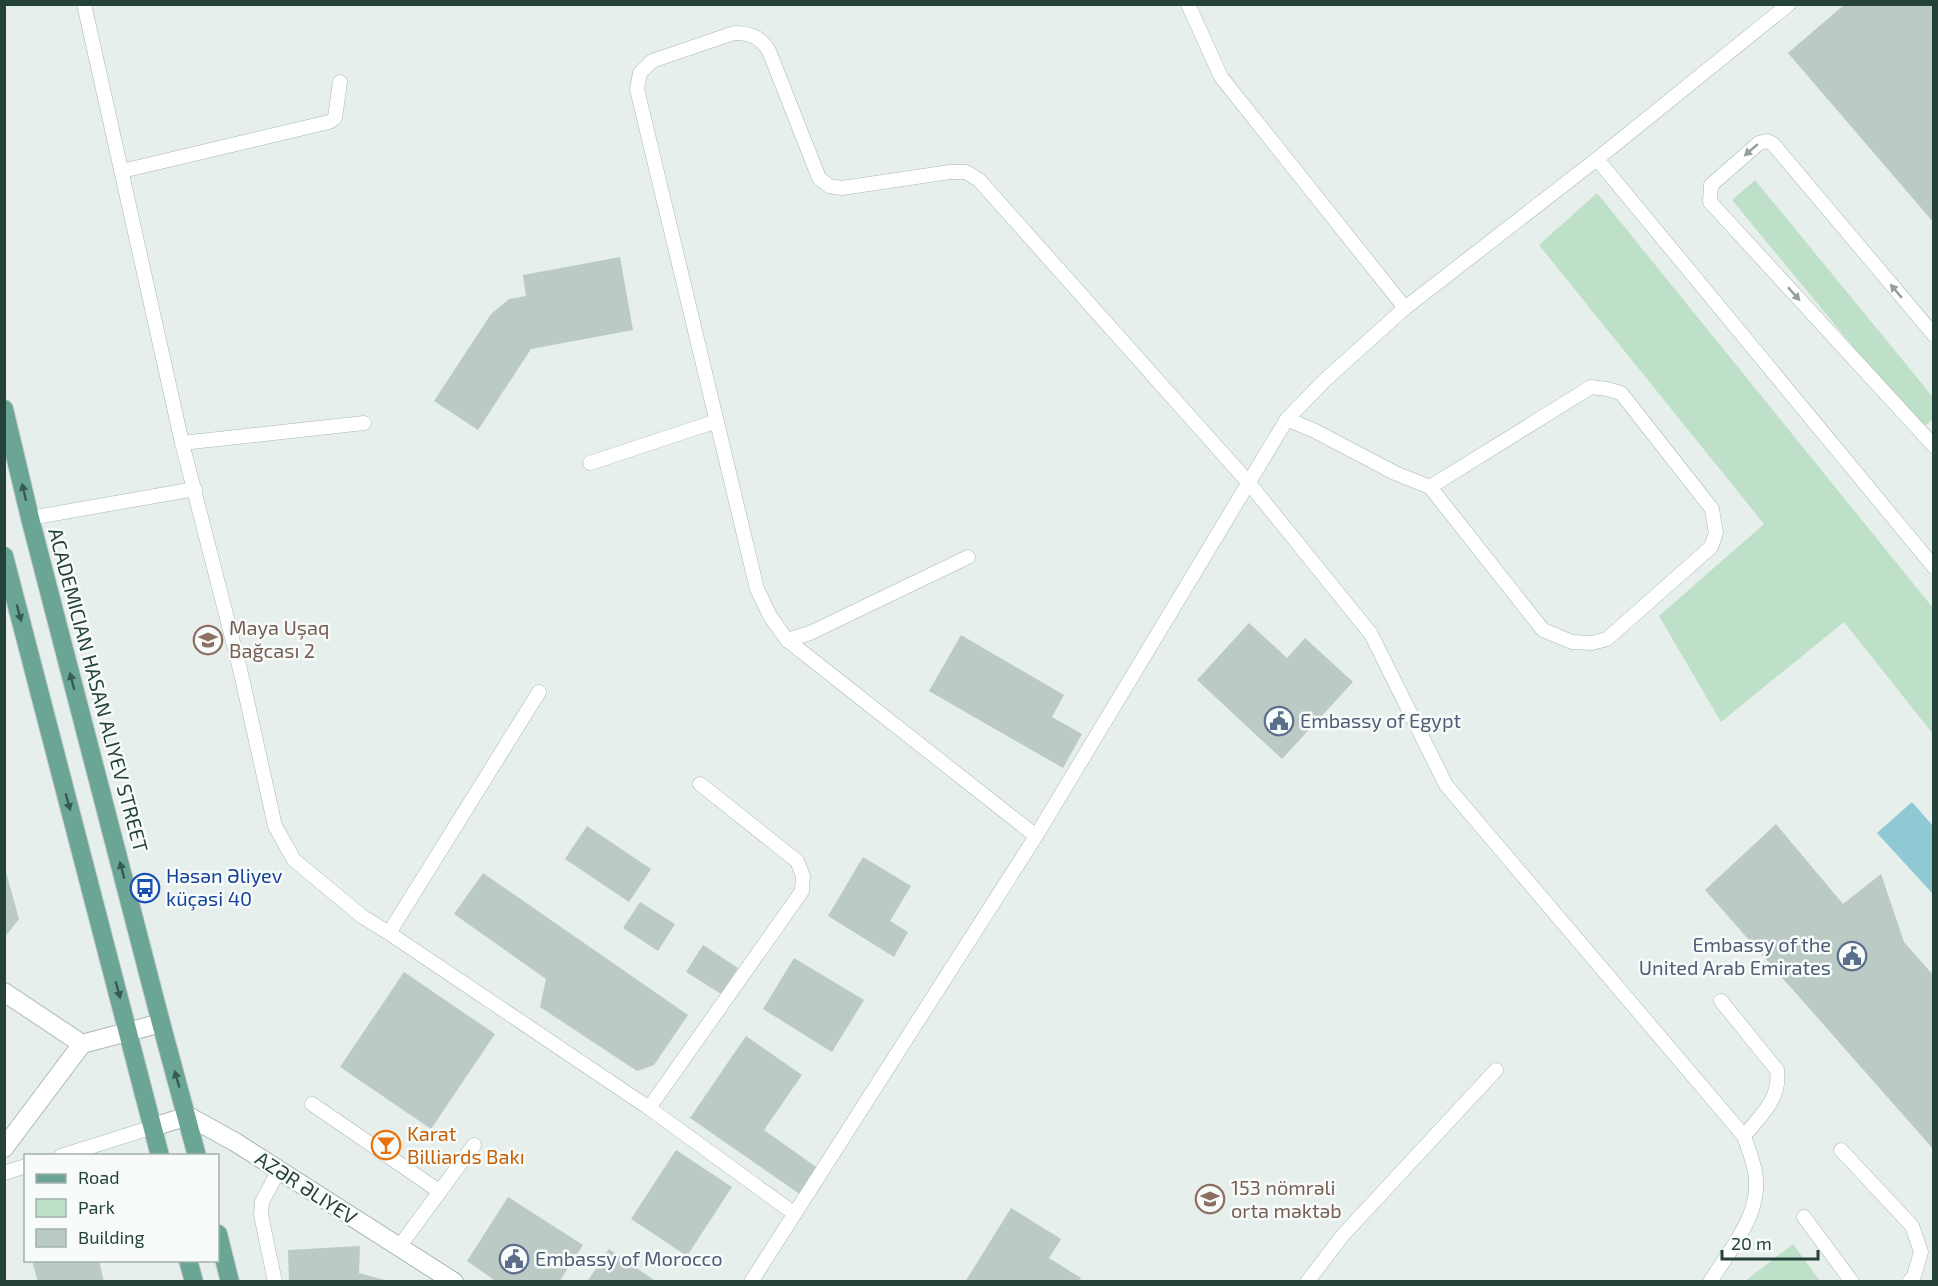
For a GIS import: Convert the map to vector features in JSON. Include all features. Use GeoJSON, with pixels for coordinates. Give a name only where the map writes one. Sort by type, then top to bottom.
{"type":"FeatureCollection","features":[{"type":"Feature","properties":{"kind":"main road","name":"ACADEMICIAN HASAN ALIYEV STREET"},"geometry":{"type":"LineString","coordinates":[[4,409],[30,518],[161,1023],[198,1154]]}},
{"type":"Feature","properties":{"kind":"main road"},"geometry":{"type":"LineString","coordinates":[[4,556],[160,1154]]}},
{"type":"Feature","properties":{"kind":"main road"},"geometry":{"type":"LineString","coordinates":[[219,1238],[230,1281]]}},
{"type":"Feature","properties":{"kind":"main road"},"geometry":{"type":"LineString","coordinates":[[189,1262],[194,1281]]}},
{"type":"Feature","properties":{"kind":"street"},"geometry":{"type":"LineString","coordinates":[[4,992],[82,1044]]}},
{"type":"Feature","properties":{"kind":"street"},"geometry":{"type":"LineString","coordinates":[[4,1148],[82,1044],[161,1023]]}},
{"type":"Feature","properties":{"kind":"street"},"geometry":{"type":"LineString","coordinates":[[153,1128],[188,1116]]}},
{"type":"Feature","properties":{"kind":"street","name":"AZƏR ƏLIYEV"},"geometry":{"type":"LineString","coordinates":[[188,1116],[235,1142],[454,1281]]}},
{"type":"Feature","properties":{"kind":"lane"},"geometry":{"type":"LineString","coordinates":[[84,4],[182,443],[240,669],[275,826],[294,860],[363,917],[649,1108],[795,1214]]}},
{"type":"Feature","properties":{"kind":"lane"},"geometry":{"type":"LineString","coordinates":[[1188,4],[1221,77],[1405,308]]}},
{"type":"Feature","properties":{"kind":"lane"},"geometry":{"type":"LineString","coordinates":[[751,1281],[1036,836],[1287,419],[1325,380],[1405,308],[1597,159],[1789,4]]}},
{"type":"Feature","properties":{"kind":"lane"},"geometry":{"type":"LineString","coordinates":[[1036,836],[787,640],[770,616],[757,589],[637,89],[640,74],[652,61],[734,33],[746,33],[761,39],[769,51],[819,178],[829,186],[842,188],[950,172],[966,172],[979,180],[1248,482],[1371,634],[1446,785],[1744,1136],[1755,1172],[1756,1190],[1753,1211],[1710,1281]]}},
{"type":"Feature","properties":{"kind":"lane"},"geometry":{"type":"LineString","coordinates":[[122,171],[329,122],[335,118],[340,82]]}},
{"type":"Feature","properties":{"kind":"lane"},"geometry":{"type":"LineString","coordinates":[[1933,446],[1710,202],[1711,184],[1759,143],[1767,141],[1773,144],[1934,335]]}},
{"type":"Feature","properties":{"kind":"lane"},"geometry":{"type":"LineString","coordinates":[[1597,159],[1934,567]]}},
{"type":"Feature","properties":{"kind":"lane"},"geometry":{"type":"LineString","coordinates":[[1287,419],[1395,473],[1430,487],[1544,630],[1572,642],[1592,643],[1607,639],[1711,547],[1716,533],[1712,509],[1621,393],[1607,388],[1592,387],[1430,487]]}},
{"type":"Feature","properties":{"kind":"lane"},"geometry":{"type":"LineString","coordinates":[[590,463],[717,421]]}},
{"type":"Feature","properties":{"kind":"lane"},"geometry":{"type":"LineString","coordinates":[[182,443],[364,423]]}},
{"type":"Feature","properties":{"kind":"lane"},"geometry":{"type":"LineString","coordinates":[[30,518],[195,489]]}},
{"type":"Feature","properties":{"kind":"lane"},"geometry":{"type":"LineString","coordinates":[[787,640],[810,633],[968,557]]}},
{"type":"Feature","properties":{"kind":"lane"},"geometry":{"type":"LineString","coordinates":[[389,933],[539,692]]}},
{"type":"Feature","properties":{"kind":"lane"},"geometry":{"type":"LineString","coordinates":[[649,1108],[802,891],[803,876],[796,861],[700,784]]}},
{"type":"Feature","properties":{"kind":"lane"},"geometry":{"type":"LineString","coordinates":[[1721,1001],[1777,1070],[1779,1082],[1776,1096],[1744,1136]]}},
{"type":"Feature","properties":{"kind":"lane"},"geometry":{"type":"LineString","coordinates":[[1307,1281],[1343,1235],[1496,1070]]}},
{"type":"Feature","properties":{"kind":"lane"},"geometry":{"type":"LineString","coordinates":[[312,1104],[439,1191]]}},
{"type":"Feature","properties":{"kind":"lane"},"geometry":{"type":"LineString","coordinates":[[64,1154],[153,1128]]}},
{"type":"Feature","properties":{"kind":"lane"},"geometry":{"type":"LineString","coordinates":[[399,1247],[474,1145]]}},
{"type":"Feature","properties":{"kind":"lane"},"geometry":{"type":"LineString","coordinates":[[1841,1150],[1912,1226],[1921,1252],[1914,1276],[1909,1281]]}},
{"type":"Feature","properties":{"kind":"lane"},"geometry":{"type":"LineString","coordinates":[[4,1173],[24,1167]]}},
{"type":"Feature","properties":{"kind":"lane"},"geometry":{"type":"LineString","coordinates":[[275,1281],[261,1215],[262,1202],[279,1170]]}},
{"type":"Feature","properties":{"kind":"lane"},"geometry":{"type":"LineString","coordinates":[[1804,1217],[1852,1281]]}},
{"type":"Feature","properties":{"kind":"green space"},"geometry":{"type":"Polygon","coordinates":[[[1755,180],[1933,397],[1933,419],[1921,429],[1732,200],[1755,180]]]}},
{"type":"Feature","properties":{"kind":"green space"},"geometry":{"type":"Polygon","coordinates":[[[1597,193],[1933,608],[1933,734],[1844,622],[1721,722],[1659,616],[1764,524],[1539,245],[1597,193]]]}},
{"type":"Feature","properties":{"kind":"green space"},"geometry":{"type":"Polygon","coordinates":[[[1793,1244],[1820,1281],[1745,1281],[1793,1244]]]}},
{"type":"Feature","properties":{"kind":"water"},"geometry":{"type":"Polygon","coordinates":[[[1912,802],[1933,826],[1933,894],[1877,833],[1912,802]]]}},
{"type":"Feature","properties":{"kind":"building"},"geometry":{"type":"Polygon","coordinates":[[[1845,4],[1934,4],[1934,223],[1788,53],[1845,4]]]}},
{"type":"Feature","properties":{"kind":"building"},"geometry":{"type":"Polygon","coordinates":[[[620,257],[633,330],[531,349],[478,430],[434,401],[491,314],[509,299],[526,296],[523,275],[620,257]]]}},
{"type":"Feature","properties":{"kind":"building","name":"Embassy of Egypt"},"geometry":{"type":"Polygon","coordinates":[[[1249,623],[1287,658],[1305,638],[1353,682],[1282,759],[1197,680],[1249,623]]]}},
{"type":"Feature","properties":{"kind":"building"},"geometry":{"type":"Polygon","coordinates":[[[961,635],[1064,695],[1052,717],[1082,734],[1063,768],[929,691],[961,635]]]}},
{"type":"Feature","properties":{"kind":"building"},"geometry":{"type":"Polygon","coordinates":[[[1776,824],[1843,904],[1881,874],[1904,942],[1934,976],[1934,1150],[1705,890],[1776,824]]]}},
{"type":"Feature","properties":{"kind":"building"},"geometry":{"type":"Polygon","coordinates":[[[587,826],[651,869],[629,902],[565,859],[587,826]]]}},
{"type":"Feature","properties":{"kind":"building"},"geometry":{"type":"Polygon","coordinates":[[[863,857],[911,886],[890,921],[908,932],[894,957],[828,916],[863,857]]]}},
{"type":"Feature","properties":{"kind":"building"},"geometry":{"type":"Polygon","coordinates":[[[4,865],[19,919],[4,938],[4,865]]]}},
{"type":"Feature","properties":{"kind":"building"},"geometry":{"type":"Polygon","coordinates":[[[483,873],[688,1015],[654,1065],[637,1071],[540,1007],[546,979],[454,914],[483,873]]]}},
{"type":"Feature","properties":{"kind":"building"},"geometry":{"type":"Polygon","coordinates":[[[640,902],[675,924],[658,951],[623,928],[640,902]]]}},
{"type":"Feature","properties":{"kind":"building"},"geometry":{"type":"Polygon","coordinates":[[[703,945],[738,968],[721,994],[686,972],[703,945]]]}},
{"type":"Feature","properties":{"kind":"building"},"geometry":{"type":"Polygon","coordinates":[[[794,958],[864,1000],[832,1052],[763,1009],[794,958]]]}},
{"type":"Feature","properties":{"kind":"building"},"geometry":{"type":"Polygon","coordinates":[[[404,972],[495,1034],[431,1129],[340,1067],[404,972]]]}},
{"type":"Feature","properties":{"kind":"building"},"geometry":{"type":"Polygon","coordinates":[[[746,1036],[802,1075],[764,1130],[819,1169],[801,1195],[690,1118],[746,1036]]]}},
{"type":"Feature","properties":{"kind":"building"},"geometry":{"type":"Polygon","coordinates":[[[676,1150],[732,1187],[687,1256],[631,1219],[676,1150]]]}},
{"type":"Feature","properties":{"kind":"building"},"geometry":{"type":"Polygon","coordinates":[[[508,1197],[583,1245],[559,1282],[497,1282],[467,1261],[508,1197]]]}},
{"type":"Feature","properties":{"kind":"building"},"geometry":{"type":"Polygon","coordinates":[[[1011,1208],[1061,1239],[1049,1258],[1081,1278],[1079,1282],[965,1282],[1011,1208]]]}},
{"type":"Feature","properties":{"kind":"building"},"geometry":{"type":"Polygon","coordinates":[[[360,1246],[359,1273],[392,1282],[289,1282],[288,1250],[360,1246]]]}},
{"type":"Feature","properties":{"kind":"building"},"geometry":{"type":"Polygon","coordinates":[[[609,1249],[657,1282],[587,1282],[609,1249]]]}},
{"type":"Feature","properties":{"kind":"building"},"geometry":{"type":"Polygon","coordinates":[[[33,1262],[99,1262],[104,1282],[38,1282],[33,1262]]]}},
{"type":"Feature","properties":{"kind":"place","name":"Maya Uşaq Bağcası 2"},"geometry":{"type":"Point","coordinates":[208,640]}},
{"type":"Feature","properties":{"kind":"place","name":"Embassy of Egypt"},"geometry":{"type":"Point","coordinates":[1279,721]}},
{"type":"Feature","properties":{"kind":"place","name":"Həsən Əliyev küçəsi 40"},"geometry":{"type":"Point","coordinates":[145,888]}},
{"type":"Feature","properties":{"kind":"place","name":"Embassy of the United Arab Emirates"},"geometry":{"type":"Point","coordinates":[1852,956]}},
{"type":"Feature","properties":{"kind":"place","name":"Karat Billiards Bakı"},"geometry":{"type":"Point","coordinates":[386,1145]}},
{"type":"Feature","properties":{"kind":"place","name":"153 nömrəli orta məktəb"},"geometry":{"type":"Point","coordinates":[1210,1199]}},
{"type":"Feature","properties":{"kind":"place","name":"Embassy of Morocco"},"geometry":{"type":"Point","coordinates":[514,1259]}}]}
